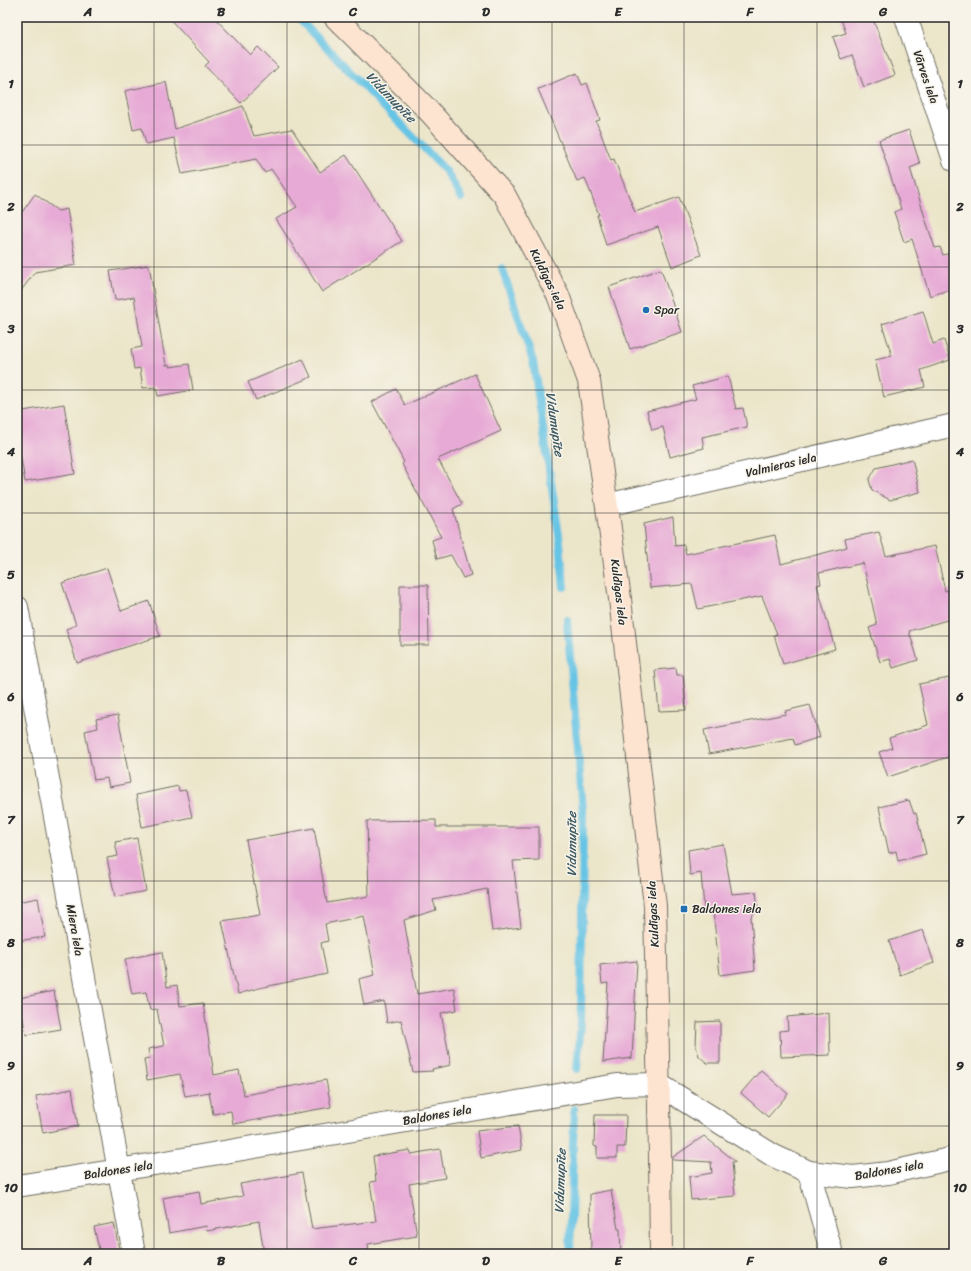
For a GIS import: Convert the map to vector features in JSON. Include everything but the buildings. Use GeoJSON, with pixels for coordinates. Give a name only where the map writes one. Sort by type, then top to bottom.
{"type":"FeatureCollection","features":[{"type":"Feature","properties":{"kind":"street","name":"Kuldīgas iela"},"geometry":{"type":"LineString","coordinates":[[335,17],[428,110],[506,196],[558,296],[589,381],[620,599],[655,906],[661,1254]]}},
{"type":"Feature","properties":{"kind":"street","name":"Vārves iela"},"geometry":{"type":"LineString","coordinates":[[906,17],[954,160]]}},
{"type":"Feature","properties":{"kind":"street","name":"Valmieras iela"},"geometry":{"type":"LineString","coordinates":[[607,505],[954,425]]}},
{"type":"Feature","properties":{"kind":"street","name":"Miera iela"},"geometry":{"type":"LineString","coordinates":[[17,607],[134,1254]]}},
{"type":"Feature","properties":{"kind":"street","name":"Baldones iela"},"geometry":{"type":"LineString","coordinates":[[17,1186],[617,1085],[658,1084],[774,1156],[809,1172],[852,1178],[888,1173],[954,1158]]}},
{"type":"Feature","properties":{"kind":"street"},"geometry":{"type":"LineString","coordinates":[[809,1172],[832,1254]]}},
{"type":"Feature","properties":{"kind":"waterway","name":"Vidumupīte"},"geometry":{"type":"LineString","coordinates":[[297,17],[446,171],[461,198]]}},
{"type":"Feature","properties":{"kind":"waterway","name":"Vidumupīte"},"geometry":{"type":"LineString","coordinates":[[502,268],[533,361],[560,542],[564,587]]}},
{"type":"Feature","properties":{"kind":"waterway","name":"Vidumupīte"},"geometry":{"type":"LineString","coordinates":[[567,620],[583,811],[581,1023],[577,1069]]}},
{"type":"Feature","properties":{"kind":"waterway","name":"Vidumupīte"},"geometry":{"type":"LineString","coordinates":[[570,1254],[574,1109]]}},
{"type":"Feature","properties":{"kind":"place","name":"Spar"},"geometry":{"type":"Point","coordinates":[646,310]}},
{"type":"Feature","properties":{"kind":"place","name":"Baldones iela"},"geometry":{"type":"Point","coordinates":[684,909]}}]}
